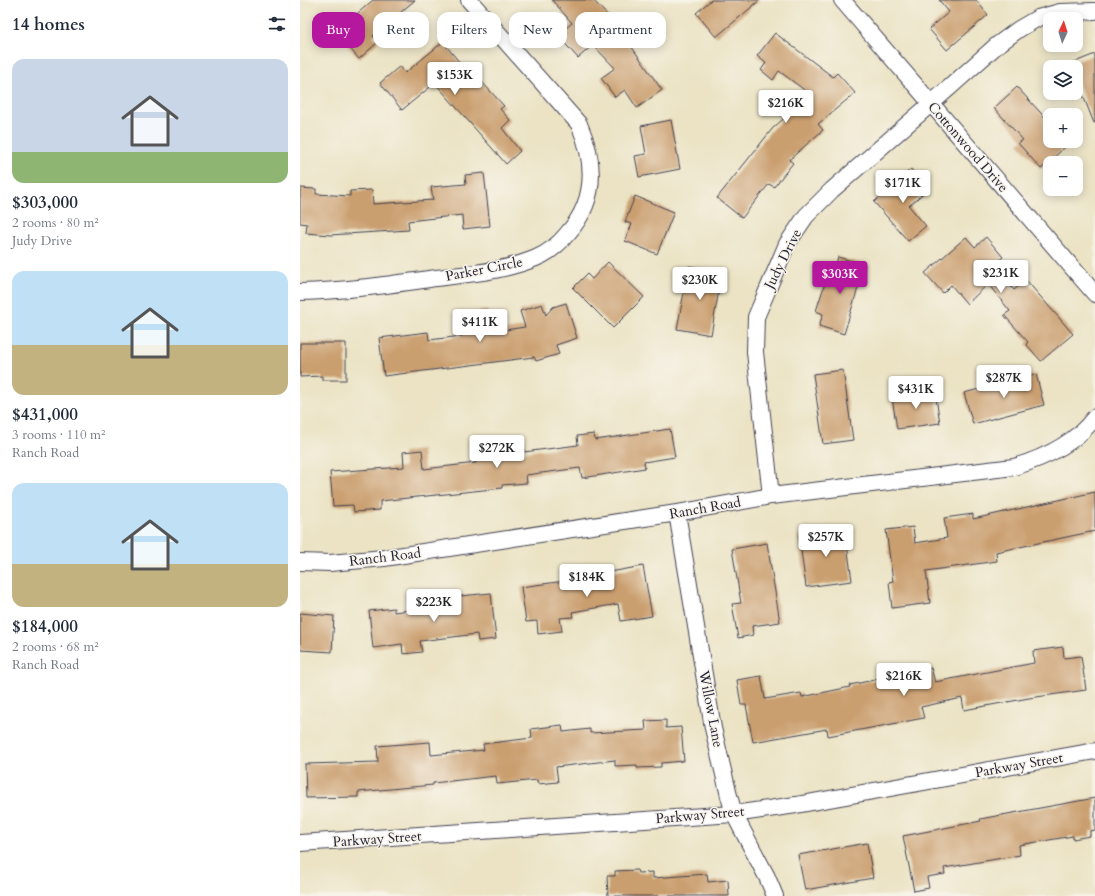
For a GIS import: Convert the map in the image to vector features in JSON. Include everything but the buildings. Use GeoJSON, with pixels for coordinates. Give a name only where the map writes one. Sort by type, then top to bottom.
{"type":"FeatureCollection","features":[{"type":"Feature","properties":{"kind":"street","name":"Parker Circle"},"geometry":{"type":"LineString","coordinates":[[300,292],[344,291],[495,270],[536,258],[548,252],[560,242],[579,219],[585,208],[591,175],[590,157],[579,124],[469,0]]}},
{"type":"Feature","properties":{"kind":"street","name":"Cottonwood Drive"},"geometry":{"type":"LineString","coordinates":[[842,0],[1095,294]]}},
{"type":"Feature","properties":{"kind":"street","name":"Judy Drive"},"geometry":{"type":"LineString","coordinates":[[771,496],[755,352],[756,317],[787,244],[806,216],[832,190],[996,46],[1019,29],[1038,18],[1060,12],[1095,11]]}},
{"type":"Feature","properties":{"kind":"street","name":"Ranch Road"},"geometry":{"type":"LineString","coordinates":[[300,562],[330,563],[384,558],[677,514],[771,496],[1014,467],[1051,454],[1081,432],[1095,417]]}},
{"type":"Feature","properties":{"kind":"street","name":"Willow Lane"},"geometry":{"type":"LineString","coordinates":[[677,514],[714,728],[734,814],[767,877],[775,896]]}},
{"type":"Feature","properties":{"kind":"street","name":"Parkway Street"},"geometry":{"type":"LineString","coordinates":[[300,843],[734,814],[796,805],[1095,751]]}}]}
